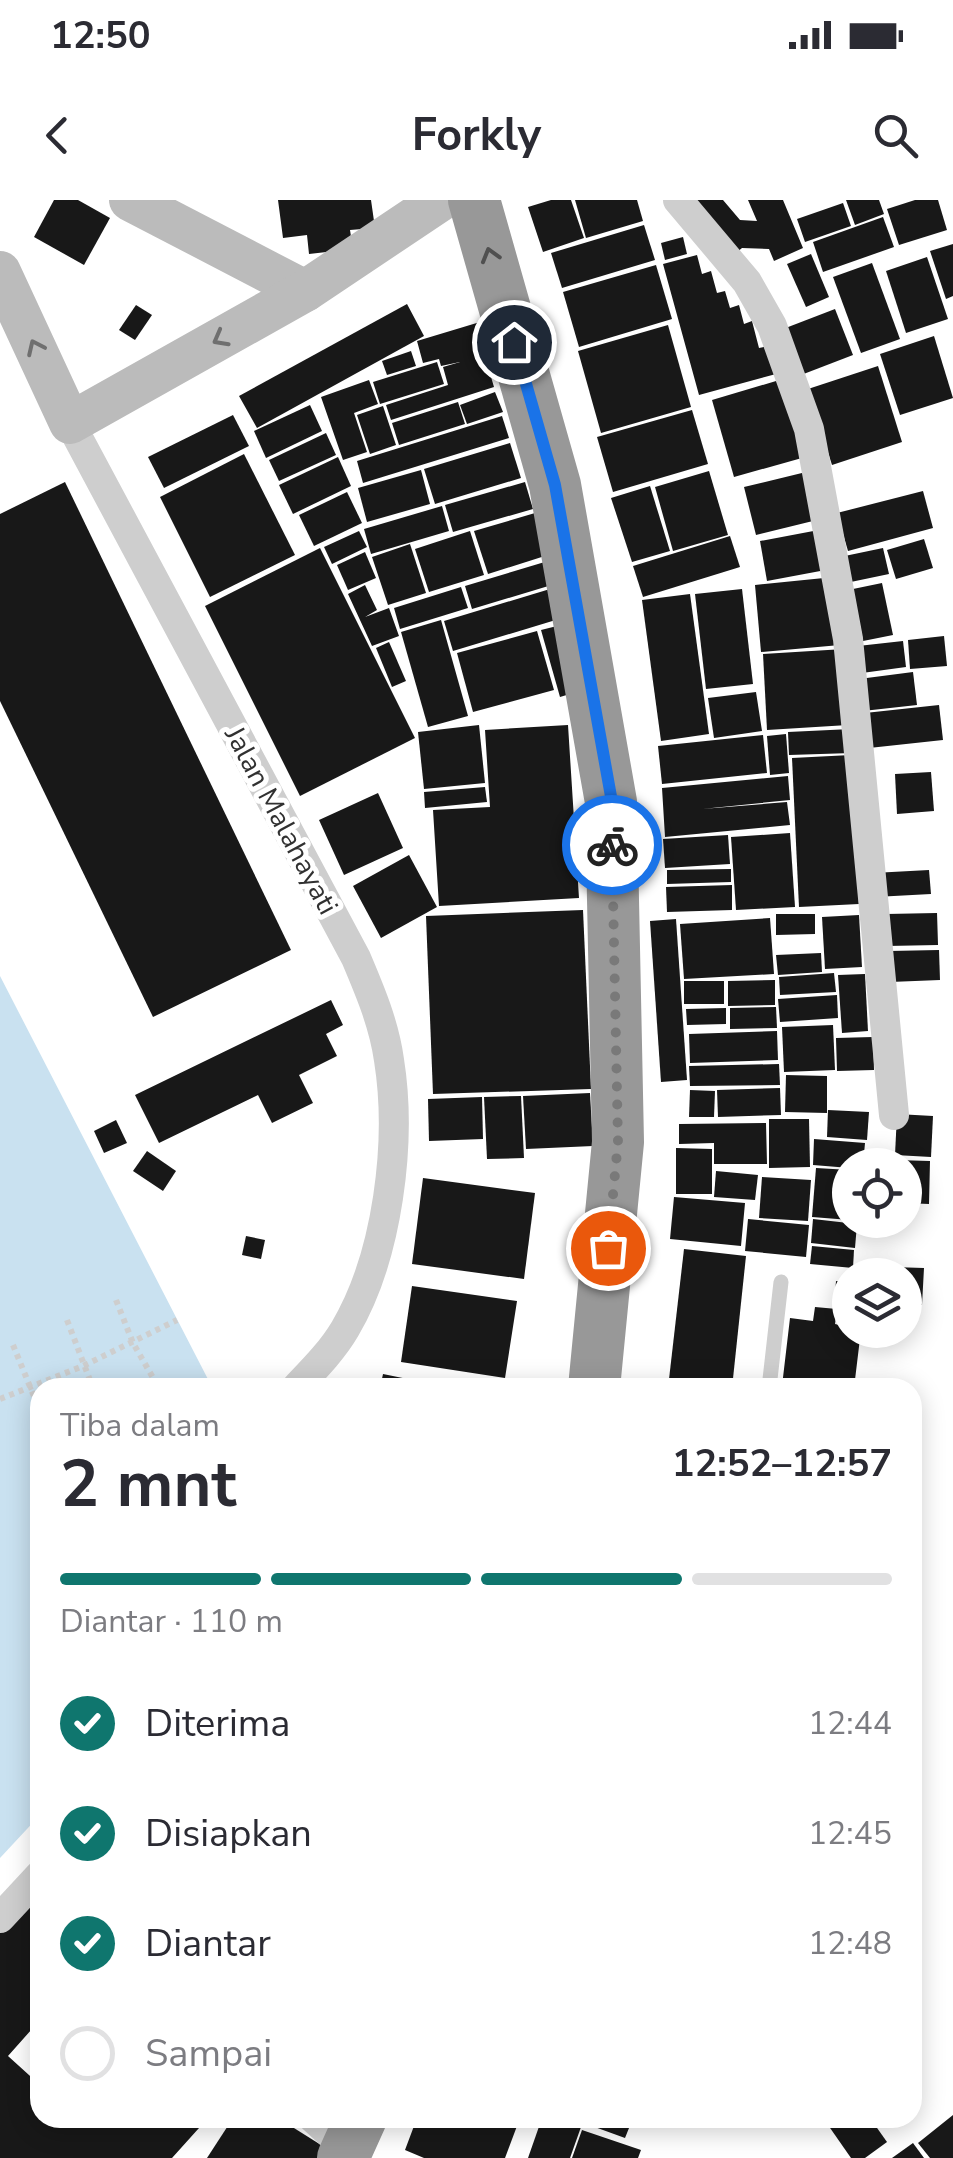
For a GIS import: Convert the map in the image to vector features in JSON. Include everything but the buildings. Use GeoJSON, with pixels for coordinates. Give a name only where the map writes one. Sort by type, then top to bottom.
{"type":"FeatureCollection","features":[{"type":"Feature","properties":{"kind":"highway"},"geometry":{"type":"LineString","coordinates":[[474,200],[555,485],[612,802],[618,1142],[595,1378]]}},
{"type":"Feature","properties":{"kind":"main road"},"geometry":{"type":"LineString","coordinates":[[130,200],[305,291]]}},
{"type":"Feature","properties":{"kind":"main road"},"geometry":{"type":"LineString","coordinates":[[70,423],[305,291],[442,200]]}},
{"type":"Feature","properties":{"kind":"main road","name":"Jalan Malahayati"},"geometry":{"type":"LineString","coordinates":[[0,272],[70,423]]}},
{"type":"Feature","properties":{"kind":"street"},"geometry":{"type":"LineString","coordinates":[[678,200],[747,282],[772,326],[809,428],[848,639],[894,1116]]}},
{"type":"Feature","properties":{"kind":"street","name":"Jalan Malahayati"},"geometry":{"type":"LineString","coordinates":[[70,423],[356,958],[377,1008],[389,1058],[394,1110],[393,1159],[378,1243],[365,1288],[346,1328],[306,1378]]}},
{"type":"Feature","properties":{"kind":"street"},"geometry":{"type":"LineString","coordinates":[[0,1918],[30,1886]]}},
{"type":"Feature","properties":{"kind":"lane"},"geometry":{"type":"LineString","coordinates":[[770,1378],[781,1282]]}},
{"type":"Feature","properties":{"kind":"path"},"geometry":{"type":"LineString","coordinates":[[116,1300],[133,1343],[153,1378]]}},
{"type":"Feature","properties":{"kind":"path"},"geometry":{"type":"LineString","coordinates":[[67,1320],[89,1378]]}},
{"type":"Feature","properties":{"kind":"path"},"geometry":{"type":"LineString","coordinates":[[53,1378],[177,1320]]}},
{"type":"Feature","properties":{"kind":"path"},"geometry":{"type":"LineString","coordinates":[[0,1399],[30,1387],[13,1344]]}},
{"type":"Feature","properties":{"kind":"water"},"geometry":{"type":"Polygon","coordinates":[[[0,976],[207,1378],[30,1378],[30,1826],[0,1858],[0,976]]]}},
{"type":"Feature","properties":{"kind":"way so far"},"geometry":{"type":"LineString","coordinates":[[608,1248],[618,1142],[612,845]]}},
{"type":"Feature","properties":{"kind":"route"},"geometry":{"type":"LineString","coordinates":[[514,342],[555,485],[612,802],[612,845]]}}]}
